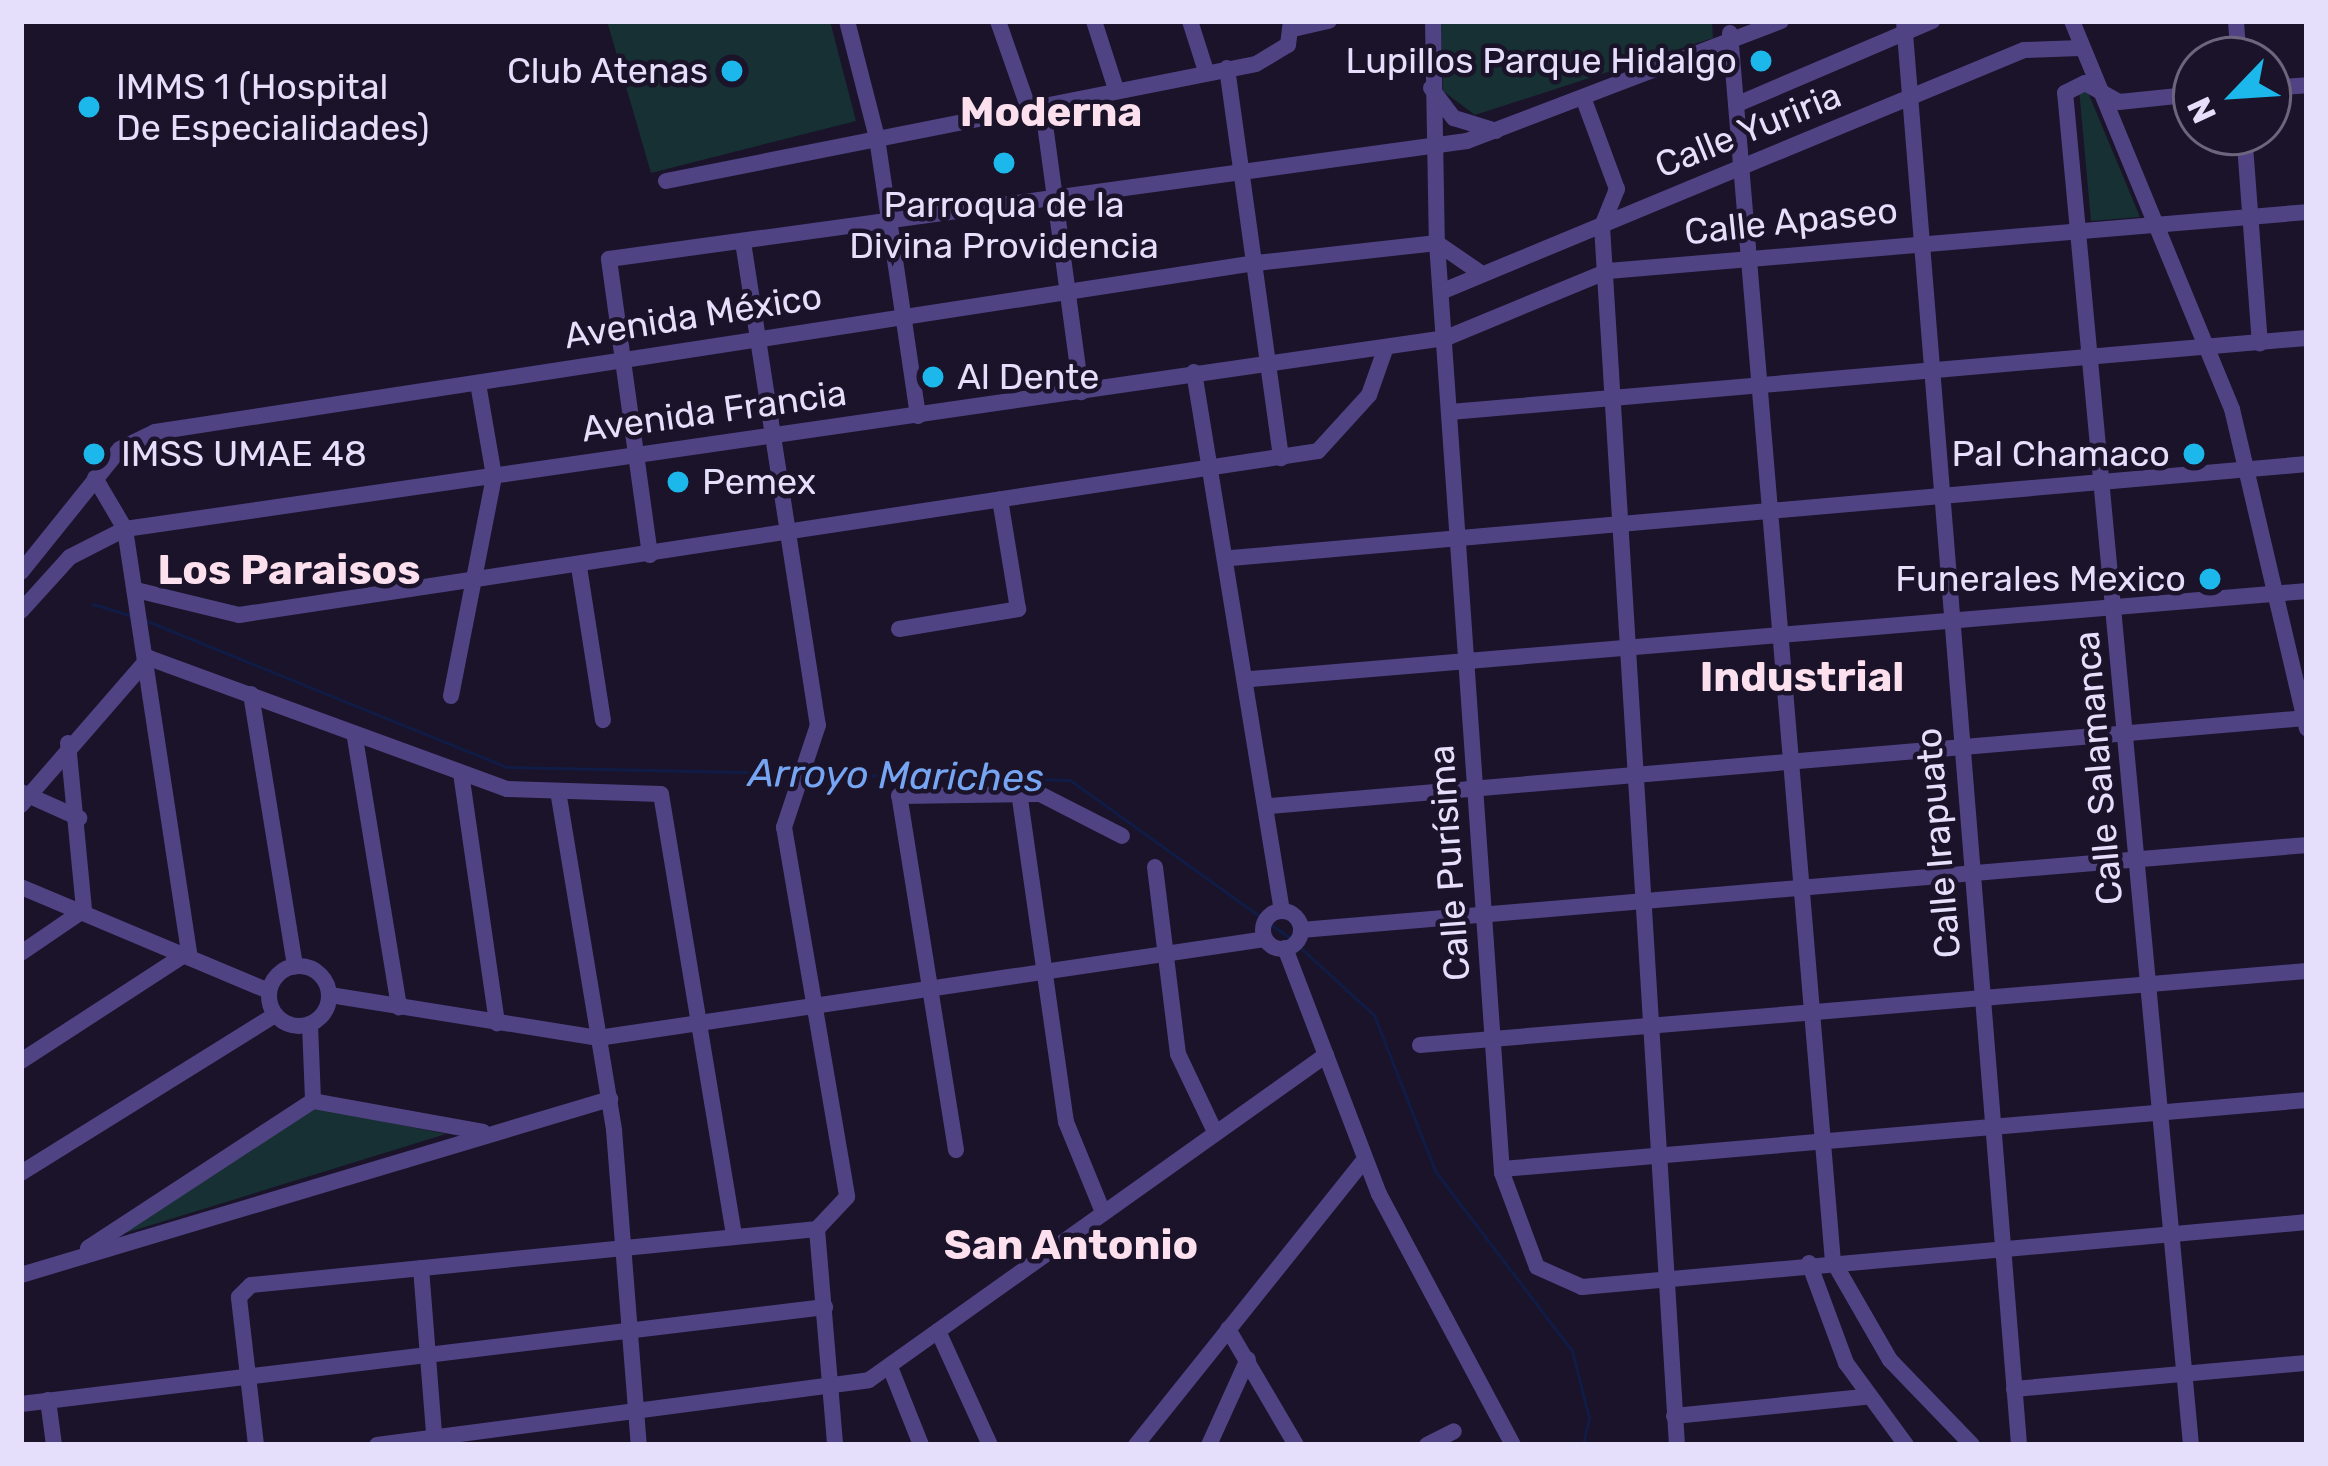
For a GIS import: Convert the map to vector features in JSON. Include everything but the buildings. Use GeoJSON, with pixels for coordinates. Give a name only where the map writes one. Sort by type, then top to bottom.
{"type":"FeatureCollection","features":[{"type":"Feature","properties":{"kind":"street"},"geometry":{"type":"LineString","coordinates":[[847,21],[877,139],[918,416]]}},
{"type":"Feature","properties":{"kind":"street"},"geometry":{"type":"LineString","coordinates":[[998,21],[1035,103],[1055,191],[1081,392]]}},
{"type":"Feature","properties":{"kind":"street"},"geometry":{"type":"LineString","coordinates":[[1094,21],[1115,86]]}},
{"type":"Feature","properties":{"kind":"street"},"geometry":{"type":"LineString","coordinates":[[1190,21],[1205,71]]}},
{"type":"Feature","properties":{"kind":"street"},"geometry":{"type":"LineString","coordinates":[[665,181],[1115,86],[1227,68],[1279,55],[1292,25],[1329,21]]}},
{"type":"Feature","properties":{"kind":"street"},"geometry":{"type":"LineString","coordinates":[[1423,21],[1428,52]]}},
{"type":"Feature","properties":{"kind":"street"},"geometry":{"type":"LineString","coordinates":[[1428,52],[1433,21]]}},
{"type":"Feature","properties":{"kind":"street"},"geometry":{"type":"LineString","coordinates":[[650,555],[609,259],[1242,164],[1501,132],[1730,34],[1781,21]]}},
{"type":"Feature","properties":{"kind":"street"},"geometry":{"type":"LineString","coordinates":[[1740,103],[1904,26],[1933,21]]}},
{"type":"Feature","properties":{"kind":"street"},"geometry":{"type":"LineString","coordinates":[[1269,806],[1962,745],[2306,722],[2252,468],[2072,21]]}},
{"type":"Feature","properties":{"kind":"street","name":"Calle Irapuato"},"geometry":{"type":"LineString","coordinates":[[1904,26],[2019,1445]]}},
{"type":"Feature","properties":{"kind":"street"},"geometry":{"type":"LineString","coordinates":[[1730,34],[1740,103],[1742,171]]}},
{"type":"Feature","properties":{"kind":"street"},"geometry":{"type":"LineString","coordinates":[[1730,34],[1833,1261],[1890,1360],[1972,1445]]}},
{"type":"Feature","properties":{"kind":"street","name":"Calle Yuriria"},"geometry":{"type":"LineString","coordinates":[[1443,291],[1479,272],[1742,171],[2024,50],[2081,47]]}},
{"type":"Feature","properties":{"kind":"street","name":"Calle Purísima"},"geometry":{"type":"LineString","coordinates":[[1428,52],[1437,243],[1502,1169],[1522,1241],[1552,1282],[1661,1280],[1809,1263],[2307,1222]]}},
{"type":"Feature","properties":{"kind":"street"},"geometry":{"type":"LineString","coordinates":[[1227,68],[1281,458]]}},
{"type":"Feature","properties":{"kind":"street"},"geometry":{"type":"LineString","coordinates":[[1428,82],[1448,113],[1501,132]]}},
{"type":"Feature","properties":{"kind":"street","name":"Calle Salamanca"},"geometry":{"type":"LineString","coordinates":[[2101,94],[2068,87],[2191,1445]]}},
{"type":"Feature","properties":{"kind":"street"},"geometry":{"type":"LineString","coordinates":[[2101,94],[2172,94]]}},
{"type":"Feature","properties":{"kind":"street"},"geometry":{"type":"LineString","coordinates":[[1584,100],[1616,172],[1602,226],[1652,1156],[1677,1445]]}},
{"type":"Feature","properties":{"kind":"street"},"geometry":{"type":"LineString","coordinates":[[2245,156],[2260,343]]}},
{"type":"Feature","properties":{"kind":"street","name":"Calle Apaseo"},"geometry":{"type":"LineString","coordinates":[[1447,338],[1608,271],[2307,212]]}},
{"type":"Feature","properties":{"kind":"street"},"geometry":{"type":"LineString","coordinates":[[256,1445],[243,1289],[616,1249],[733,1230],[817,1229],[847,1198],[784,827],[813,755],[794,537],[743,242]]}},
{"type":"Feature","properties":{"kind":"street"},"geometry":{"type":"LineString","coordinates":[[1437,243],[1479,272]]}},
{"type":"Feature","properties":{"kind":"street","name":"Avenida México"},"geometry":{"type":"LineString","coordinates":[[21,572],[95,478],[155,432],[1256,263],[1437,243]]}},
{"type":"Feature","properties":{"kind":"street","name":"Avenida Francia"},"geometry":{"type":"LineString","coordinates":[[21,611],[70,557],[125,530],[1447,338]]}},
{"type":"Feature","properties":{"kind":"street"},"geometry":{"type":"LineString","coordinates":[[1450,412],[2307,338]]}},
{"type":"Feature","properties":{"kind":"street"},"geometry":{"type":"LineString","coordinates":[[138,598],[221,616],[476,585],[1281,458],[1338,440],[1386,347]]}},
{"type":"Feature","properties":{"kind":"street"},"geometry":{"type":"LineString","coordinates":[[1194,372],[1231,558],[1269,806],[1271,922]]}},
{"type":"Feature","properties":{"kind":"street"},"geometry":{"type":"LineString","coordinates":[[451,696],[494,476],[478,383]]}},
{"type":"Feature","properties":{"kind":"street"},"geometry":{"type":"LineString","coordinates":[[1231,558],[1620,520],[2307,464]]}},
{"type":"Feature","properties":{"kind":"street"},"geometry":{"type":"LineString","coordinates":[[95,478],[125,530],[147,648],[189,952]]}},
{"type":"Feature","properties":{"kind":"street"},"geometry":{"type":"LineString","coordinates":[[899,629],[1018,610],[1000,499]]}},
{"type":"Feature","properties":{"kind":"street"},"geometry":{"type":"LineString","coordinates":[[579,567],[603,720]]}},
{"type":"Feature","properties":{"kind":"street"},"geometry":{"type":"LineString","coordinates":[[1251,679],[2307,592]]}},
{"type":"Feature","properties":{"kind":"street"},"geometry":{"type":"LineString","coordinates":[[147,648],[355,738],[461,772],[559,797],[661,794],[733,1230]]}},
{"type":"Feature","properties":{"kind":"street"},"geometry":{"type":"LineString","coordinates":[[79,818],[23,797],[147,648]]}},
{"type":"Feature","properties":{"kind":"street"},"geometry":{"type":"LineString","coordinates":[[251,694],[295,966]]}},
{"type":"Feature","properties":{"kind":"street"},"geometry":{"type":"LineString","coordinates":[[355,738],[399,1006]]}},
{"type":"Feature","properties":{"kind":"street"},"geometry":{"type":"LineString","coordinates":[[68,743],[79,818],[84,910]]}},
{"type":"Feature","properties":{"kind":"street"},"geometry":{"type":"LineString","coordinates":[[461,772],[497,1023]]}},
{"type":"Feature","properties":{"kind":"street"},"geometry":{"type":"LineString","coordinates":[[1019,792],[1066,1122],[1103,1212]]}},
{"type":"Feature","properties":{"kind":"street"},"geometry":{"type":"LineString","coordinates":[[956,1150],[899,796],[1019,792],[1063,800],[1123,836]]}},
{"type":"Feature","properties":{"kind":"street"},"geometry":{"type":"LineString","coordinates":[[559,797],[610,1099],[616,1249],[639,1445]]}},
{"type":"Feature","properties":{"kind":"street"},"geometry":{"type":"LineString","coordinates":[[1271,922],[1294,940],[1641,901],[2307,845]]}},
{"type":"Feature","properties":{"kind":"street"},"geometry":{"type":"LineString","coordinates":[[1155,866],[1178,1054],[1215,1132]]}},
{"type":"Feature","properties":{"kind":"street"},"geometry":{"type":"LineString","coordinates":[[21,887],[189,952],[269,991],[275,1015]]}},
{"type":"Feature","properties":{"kind":"street"},"geometry":{"type":"LineString","coordinates":[[21,953],[84,910]]}},
{"type":"Feature","properties":{"kind":"street"},"geometry":{"type":"LineString","coordinates":[[295,966],[315,970],[330,995],[598,1038],[701,1018],[1165,954],[1271,922]]}},
{"type":"Feature","properties":{"kind":"street"},"geometry":{"type":"LineString","coordinates":[[1271,922],[1294,940],[1326,1055],[1365,1159],[1513,1445]]}},
{"type":"Feature","properties":{"kind":"street"},"geometry":{"type":"LineString","coordinates":[[21,1061],[189,952]]}},
{"type":"Feature","properties":{"kind":"street"},"geometry":{"type":"LineString","coordinates":[[269,991],[295,966]]}},
{"type":"Feature","properties":{"kind":"street"},"geometry":{"type":"LineString","coordinates":[[1420,1045],[2307,971]]}},
{"type":"Feature","properties":{"kind":"street"},"geometry":{"type":"LineString","coordinates":[[313,1101],[310,1025],[330,995]]}},
{"type":"Feature","properties":{"kind":"street"},"geometry":{"type":"LineString","coordinates":[[21,1173],[275,1015],[310,1025]]}},
{"type":"Feature","properties":{"kind":"street"},"geometry":{"type":"LineString","coordinates":[[376,1445],[435,1442],[635,1409],[832,1389],[890,1367],[1326,1055]]}},
{"type":"Feature","properties":{"kind":"street"},"geometry":{"type":"LineString","coordinates":[[21,1275],[610,1099]]}},
{"type":"Feature","properties":{"kind":"street"},"geometry":{"type":"LineString","coordinates":[[1502,1169],[2307,1100]]}},
{"type":"Feature","properties":{"kind":"street"},"geometry":{"type":"LineString","coordinates":[[73,1258],[313,1101],[489,1133]]}},
{"type":"Feature","properties":{"kind":"street"},"geometry":{"type":"LineString","coordinates":[[1136,1445],[1365,1159]]}},
{"type":"Feature","properties":{"kind":"street"},"geometry":{"type":"LineString","coordinates":[[817,1229],[835,1445]]}},
{"type":"Feature","properties":{"kind":"street"},"geometry":{"type":"LineString","coordinates":[[1809,1263],[1866,1397],[1906,1445]]}},
{"type":"Feature","properties":{"kind":"street"},"geometry":{"type":"LineString","coordinates":[[421,1268],[435,1442]]}},
{"type":"Feature","properties":{"kind":"street"},"geometry":{"type":"LineString","coordinates":[[21,1404],[825,1307]]}},
{"type":"Feature","properties":{"kind":"street"},"geometry":{"type":"LineString","coordinates":[[1228,1329],[1296,1445]]}},
{"type":"Feature","properties":{"kind":"street"},"geometry":{"type":"LineString","coordinates":[[938,1331],[990,1445]]}},
{"type":"Feature","properties":{"kind":"street"},"geometry":{"type":"LineString","coordinates":[[1214,1443],[1248,1359]]}},
{"type":"Feature","properties":{"kind":"street"},"geometry":{"type":"LineString","coordinates":[[2014,1389],[2307,1363]]}},
{"type":"Feature","properties":{"kind":"street"},"geometry":{"type":"LineString","coordinates":[[890,1367],[921,1445]]}},
{"type":"Feature","properties":{"kind":"street"},"geometry":{"type":"LineString","coordinates":[[1674,1417],[1866,1397]]}},
{"type":"Feature","properties":{"kind":"street"},"geometry":{"type":"LineString","coordinates":[[48,1400],[54,1445]]}},
{"type":"Feature","properties":{"kind":"street"},"geometry":{"type":"LineString","coordinates":[[1426,1445],[1454,1431]]}},
{"type":"Feature","properties":{"kind":"green space","name":"Club Atenas"},"geometry":{"type":"Polygon","coordinates":[[[607,21],[830,21],[856,121],[651,173],[607,21]]]}},
{"type":"Feature","properties":{"kind":"green space"},"geometry":{"type":"Polygon","coordinates":[[[1441,21],[1712,21],[1713,38],[1475,115],[1443,91],[1441,21]]]}},
{"type":"Feature","properties":{"kind":"green space"},"geometry":{"type":"Polygon","coordinates":[[[2079,89],[2087,90],[2140,217],[2091,221],[2079,89]]]}},
{"type":"Feature","properties":{"kind":"green space"},"geometry":{"type":"Polygon","coordinates":[[[302,1105],[446,1134],[106,1239],[302,1105]]]}},
{"type":"Feature","properties":{"kind":"waterway","name":"Arroyo Mariches"},"geometry":{"type":"LineString","coordinates":[[93,604],[132,616]]}},
{"type":"Feature","properties":{"kind":"waterway","name":"Arroyo Mariches"},"geometry":{"type":"LineString","coordinates":[[147,621],[506,767],[793,773]]}},
{"type":"Feature","properties":{"kind":"waterway","name":"Arroyo Mariches"},"geometry":{"type":"LineString","coordinates":[[808,774],[1070,780],[1291,939],[1374,1015],[1435,1171],[1572,1351],[1589,1418],[1583,1445]]}},
{"type":"Feature","properties":{"kind":"place","name":"Lupillos Parque Hidalgo"},"geometry":{"type":"Point","coordinates":[1761,61]}},
{"type":"Feature","properties":{"kind":"place","name":"Club Atenas"},"geometry":{"type":"Point","coordinates":[732,71]}},
{"type":"Feature","properties":{"kind":"place","name":"IMMS 1 (Hospital De Especialidades)"},"geometry":{"type":"Point","coordinates":[89,107]}},
{"type":"Feature","properties":{"kind":"place","name":"Parroqua de la Divina Providencia"},"geometry":{"type":"Point","coordinates":[1004,163]}},
{"type":"Feature","properties":{"kind":"place","name":"Al Dente"},"geometry":{"type":"Point","coordinates":[933,377]}},
{"type":"Feature","properties":{"kind":"place","name":"IMSS UMAE 48"},"geometry":{"type":"Point","coordinates":[94,454]}},
{"type":"Feature","properties":{"kind":"place","name":"Pal Chamaco"},"geometry":{"type":"Point","coordinates":[2194,454]}},
{"type":"Feature","properties":{"kind":"place","name":"Pemex"},"geometry":{"type":"Point","coordinates":[678,482]}},
{"type":"Feature","properties":{"kind":"place","name":"Funerales Mexico"},"geometry":{"type":"Point","coordinates":[2210,579]}},
{"type":"Feature","properties":{"kind":"district","name":"Moderna"},"geometry":{"type":"Point","coordinates":[1051,112]}},
{"type":"Feature","properties":{"kind":"district","name":"Los Paraisos"},"geometry":{"type":"Point","coordinates":[289,570]}},
{"type":"Feature","properties":{"kind":"district","name":"Industrial"},"geometry":{"type":"Point","coordinates":[1802,677]}},
{"type":"Feature","properties":{"kind":"district","name":"San Antonio"},"geometry":{"type":"Point","coordinates":[1071,1245]}}]}
